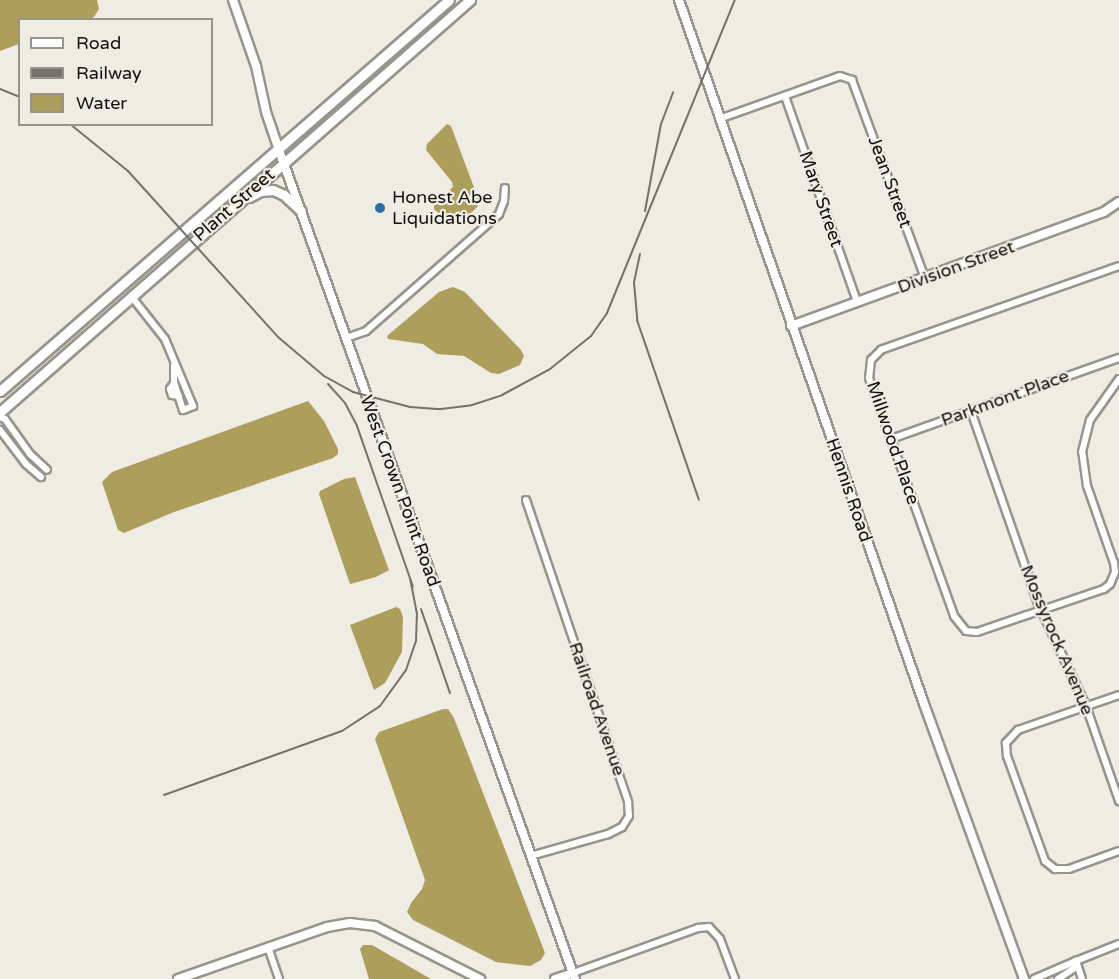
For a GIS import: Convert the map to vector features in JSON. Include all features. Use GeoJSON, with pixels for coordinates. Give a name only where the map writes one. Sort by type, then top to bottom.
{"type":"FeatureCollection","features":[{"type":"Feature","properties":{"kind":"main road","name":"Plant Street"},"geometry":{"type":"LineString","coordinates":[[0,391],[449,0]]}},
{"type":"Feature","properties":{"kind":"main road"},"geometry":{"type":"LineString","coordinates":[[445,21],[449,11],[462,0]]}},
{"type":"Feature","properties":{"kind":"main road","name":"Plant Street"},"geometry":{"type":"LineString","coordinates":[[0,412],[470,0]]}},
{"type":"Feature","properties":{"kind":"main road"},"geometry":{"type":"LineString","coordinates":[[234,205],[261,191],[273,189],[284,195],[301,211]]}},
{"type":"Feature","properties":{"kind":"main road"},"geometry":{"type":"LineString","coordinates":[[131,296],[128,287],[135,274]]}},
{"type":"Feature","properties":{"kind":"main road"},"geometry":{"type":"LineString","coordinates":[[106,319],[111,310],[112,294]]}},
{"type":"Feature","properties":{"kind":"street","name":"West Crown Point Road"},"geometry":{"type":"LineString","coordinates":[[233,0],[256,66],[266,112],[279,150],[574,976]]}},
{"type":"Feature","properties":{"kind":"street","name":"Hennis Road"},"geometry":{"type":"LineString","coordinates":[[679,0],[791,326],[1024,979]]}},
{"type":"Feature","properties":{"kind":"street","name":"Jean Street"},"geometry":{"type":"LineString","coordinates":[[786,96],[840,76],[852,80],[925,278]]}},
{"type":"Feature","properties":{"kind":"street"},"geometry":{"type":"LineString","coordinates":[[719,119],[786,96]]}},
{"type":"Feature","properties":{"kind":"street","name":"Mary Street"},"geometry":{"type":"LineString","coordinates":[[786,96],[857,302]]}},
{"type":"Feature","properties":{"kind":"street"},"geometry":{"type":"LineString","coordinates":[[346,338],[366,331],[498,214],[504,201],[505,188]]}},
{"type":"Feature","properties":{"kind":"street","name":"Division Street"},"geometry":{"type":"LineString","coordinates":[[791,326],[1104,212],[1119,202]]}},
{"type":"Feature","properties":{"kind":"street","name":"Millwood Place"},"geometry":{"type":"LineString","coordinates":[[1119,266],[875,353],[868,368],[869,378],[958,624],[966,631],[977,632],[1104,589],[1110,584],[1115,572],[1114,562],[1087,486],[1082,452],[1090,420],[1119,379]]}},
{"type":"Feature","properties":{"kind":"street"},"geometry":{"type":"LineString","coordinates":[[131,296],[165,339],[193,406],[183,410],[174,383],[174,365]]}},
{"type":"Feature","properties":{"kind":"street","name":"Parkmont Place"},"geometry":{"type":"LineString","coordinates":[[891,438],[1119,358]]}},
{"type":"Feature","properties":{"kind":"street","name":"Mossyrock Avenue"},"geometry":{"type":"LineString","coordinates":[[971,411],[1041,611],[1086,706],[1119,801]]}},
{"type":"Feature","properties":{"kind":"street"},"geometry":{"type":"LineString","coordinates":[[0,417],[5,419],[30,454],[47,470]]}},
{"type":"Feature","properties":{"kind":"street"},"geometry":{"type":"LineString","coordinates":[[0,430],[26,464],[41,477]]}},
{"type":"Feature","properties":{"kind":"street","name":"Railroad Avenue"},"geometry":{"type":"LineString","coordinates":[[526,500],[628,802],[629,816],[622,827],[608,834],[530,856]]}},
{"type":"Feature","properties":{"kind":"street"},"geometry":{"type":"LineString","coordinates":[[1119,695],[1018,730],[1006,743],[1007,756],[1045,861],[1055,869],[1069,869],[1119,852]]}},
{"type":"Feature","properties":{"kind":"street"},"geometry":{"type":"LineString","coordinates":[[178,979],[327,927],[350,923],[375,926],[480,979]]}},
{"type":"Feature","properties":{"kind":"street"},"geometry":{"type":"LineString","coordinates":[[555,979],[574,976],[698,928],[709,927],[720,939],[735,979]]}},
{"type":"Feature","properties":{"kind":"street"},"geometry":{"type":"LineString","coordinates":[[1034,979],[1119,944]]}},
{"type":"Feature","properties":{"kind":"street"},"geometry":{"type":"LineString","coordinates":[[268,947],[279,979]]}},
{"type":"Feature","properties":{"kind":"street"},"geometry":{"type":"LineString","coordinates":[[1058,979],[1073,969],[1076,961]]}},
{"type":"Feature","properties":{"kind":"street"},"geometry":{"type":"LineString","coordinates":[[1076,961],[1082,979]]}},
{"type":"Feature","properties":{"kind":"water"},"geometry":{"type":"Polygon","coordinates":[[[0,0],[97,0],[99,9],[91,18],[18,18],[18,44],[0,51],[0,0]]]}},
{"type":"Feature","properties":{"kind":"water"},"geometry":{"type":"Polygon","coordinates":[[[447,124],[451,126],[478,198],[478,206],[472,212],[463,219],[449,223],[434,209],[434,204],[453,187],[452,182],[426,150],[427,144],[447,124]]]}},
{"type":"Feature","properties":{"kind":"water"},"geometry":{"type":"Polygon","coordinates":[[[453,287],[465,292],[521,350],[524,356],[520,365],[499,374],[491,373],[464,356],[437,354],[423,344],[388,339],[387,336],[439,292],[453,287]]]}},
{"type":"Feature","properties":{"kind":"water"},"geometry":{"type":"Polygon","coordinates":[[[308,401],[324,421],[338,449],[338,454],[333,458],[174,512],[124,533],[118,530],[102,482],[112,472],[308,401]]]}},
{"type":"Feature","properties":{"kind":"water"},"geometry":{"type":"Polygon","coordinates":[[[355,477],[389,570],[376,577],[350,584],[319,494],[320,491],[344,479],[355,477]]]}},
{"type":"Feature","properties":{"kind":"water"},"geometry":{"type":"Polygon","coordinates":[[[396,607],[400,609],[403,617],[402,652],[385,683],[374,690],[350,625],[396,607]]]}},
{"type":"Feature","properties":{"kind":"water"},"geometry":{"type":"Polygon","coordinates":[[[448,709],[454,718],[545,953],[541,960],[530,966],[496,962],[413,920],[407,912],[425,880],[375,739],[379,732],[448,709]]]}},
{"type":"Feature","properties":{"kind":"water"},"geometry":{"type":"Polygon","coordinates":[[[363,945],[372,945],[431,979],[369,979],[360,949],[363,945]]]}},
{"type":"Feature","properties":{"kind":"railway"},"geometry":{"type":"LineString","coordinates":[[72,126],[128,171],[278,337],[324,376],[353,392],[410,407],[441,409],[472,405],[502,395],[550,369],[591,336],[607,313],[735,0]]}},
{"type":"Feature","properties":{"kind":"railway"},"geometry":{"type":"LineString","coordinates":[[0,89],[18,96]]}},
{"type":"Feature","properties":{"kind":"railway"},"geometry":{"type":"LineString","coordinates":[[645,211],[661,124],[673,92]]}},
{"type":"Feature","properties":{"kind":"railway"},"geometry":{"type":"LineString","coordinates":[[640,254],[634,282],[637,320],[699,500]]}},
{"type":"Feature","properties":{"kind":"railway"},"geometry":{"type":"LineString","coordinates":[[328,384],[345,403],[357,426],[413,587]]}},
{"type":"Feature","properties":{"kind":"railway"},"geometry":{"type":"LineString","coordinates":[[164,795],[342,731],[380,706],[406,670],[416,641],[417,614],[410,579]]}},
{"type":"Feature","properties":{"kind":"railway"},"geometry":{"type":"LineString","coordinates":[[421,609],[450,693]]}},
{"type":"Feature","properties":{"kind":"place","name":"Honest Abe Liquidations"},"geometry":{"type":"Point","coordinates":[380,208]}}]}
